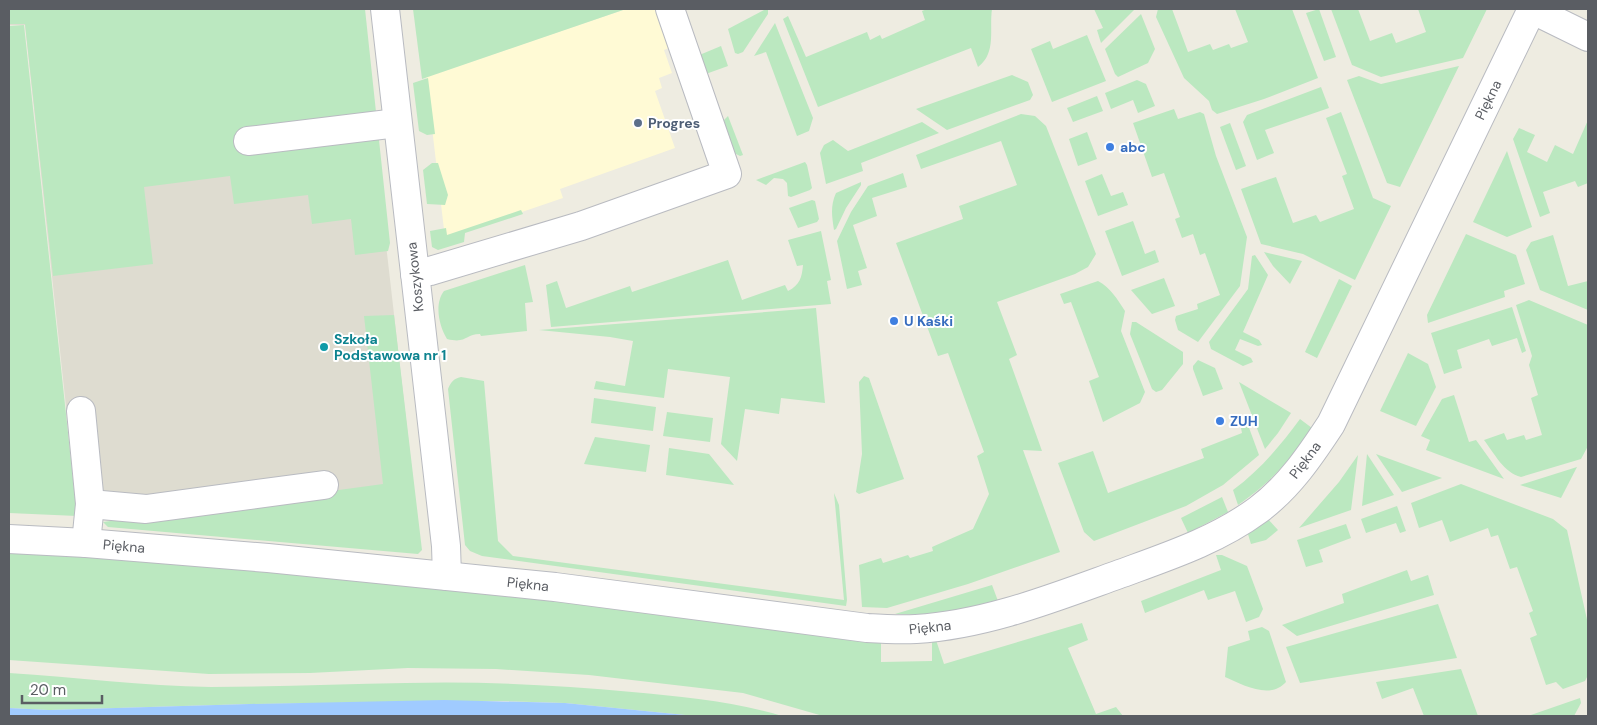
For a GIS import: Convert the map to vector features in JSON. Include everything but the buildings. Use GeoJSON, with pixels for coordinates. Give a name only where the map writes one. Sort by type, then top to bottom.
{"type":"FeatureCollection","features":[{"type":"Feature","properties":{"kind":"street","name":"Koszykowa"},"geometry":{"type":"LineString","coordinates":[[384,9],[446,546],[447,576]]}},
{"type":"Feature","properties":{"kind":"street"},"geometry":{"type":"LineString","coordinates":[[414,274],[430,271],[581,226],[727,174],[670,9]]}},
{"type":"Feature","properties":{"kind":"street"},"geometry":{"type":"LineString","coordinates":[[1532,9],[1588,37]]}},
{"type":"Feature","properties":{"kind":"street","name":"Piękna"},"geometry":{"type":"LineString","coordinates":[[9,539],[86,543],[447,576],[555,587],[867,628],[915,630],[970,621],[1019,608],[1178,553],[1222,533],[1256,511],[1287,485],[1304,465],[1331,424],[1532,9]]}},
{"type":"Feature","properties":{"kind":"street"},"geometry":{"type":"LineString","coordinates":[[248,141],[397,122]]}},
{"type":"Feature","properties":{"kind":"street"},"geometry":{"type":"LineString","coordinates":[[81,411],[90,504],[86,543]]}},
{"type":"Feature","properties":{"kind":"street"},"geometry":{"type":"LineString","coordinates":[[90,504],[146,509],[324,485]]}},
{"type":"Feature","properties":{"kind":"shaded area"},"geometry":{"type":"Polygon","coordinates":[[[9,9],[359,9],[420,541],[407,547],[78,518],[25,25],[9,25],[9,9]]]}},
{"type":"Feature","properties":{"kind":"shaded area"},"geometry":{"type":"Polygon","coordinates":[[[626,9],[655,9],[669,48],[664,50],[672,73],[659,78],[662,88],[655,91],[675,148],[560,189],[563,198],[445,238],[426,77],[626,9]]]}},
{"type":"Feature","properties":{"kind":"green space"},"geometry":{"type":"Polygon","coordinates":[[[9,9],[365,9],[390,243],[388,251],[355,255],[351,219],[312,224],[308,195],[234,204],[230,176],[144,187],[153,264],[53,276],[25,24],[9,24],[9,9]]]}},
{"type":"Feature","properties":{"kind":"green space"},"geometry":{"type":"Polygon","coordinates":[[[413,9],[626,9],[422,79],[413,9]]]}},
{"type":"Feature","properties":{"kind":"green space"},"geometry":{"type":"Polygon","coordinates":[[[766,9],[768,14],[743,52],[735,53],[728,29],[766,9]]]}},
{"type":"Feature","properties":{"kind":"green space"},"geometry":{"type":"Polygon","coordinates":[[[927,9],[992,9],[990,48],[988,55],[978,67],[971,48],[818,107],[783,19],[788,16],[806,57],[867,32],[870,40],[880,35],[882,39],[925,20],[922,11],[927,9]]]}},
{"type":"Feature","properties":{"kind":"green space"},"geometry":{"type":"Polygon","coordinates":[[[1094,9],[1135,9],[1101,43],[1097,30],[1103,28],[1094,9]]]}},
{"type":"Feature","properties":{"kind":"green space"},"geometry":{"type":"Polygon","coordinates":[[[1158,9],[1172,9],[1188,52],[1210,44],[1213,50],[1229,44],[1231,48],[1248,42],[1235,9],[1292,9],[1318,78],[1264,99],[1217,114],[1212,110],[1209,101],[1184,78],[1156,17],[1158,9]]]}},
{"type":"Feature","properties":{"kind":"green space"},"geometry":{"type":"Polygon","coordinates":[[[1319,9],[1336,57],[1324,61],[1306,13],[1319,9]]]}},
{"type":"Feature","properties":{"kind":"green space"},"geometry":{"type":"Polygon","coordinates":[[[1331,9],[1358,9],[1370,41],[1392,33],[1396,43],[1426,32],[1418,9],[1487,9],[1463,58],[1381,77],[1352,65],[1331,9]]]}},
{"type":"Feature","properties":{"kind":"green space"},"geometry":{"type":"Polygon","coordinates":[[[1141,14],[1155,49],[1148,63],[1118,77],[1105,49],[1141,14]]]}},
{"type":"Feature","properties":{"kind":"green space"},"geometry":{"type":"Polygon","coordinates":[[[775,23],[813,118],[809,131],[797,136],[766,52],[754,56],[775,23]]]}},
{"type":"Feature","properties":{"kind":"green space"},"geometry":{"type":"Polygon","coordinates":[[[24,25],[77,516],[9,513],[9,26],[24,25]]]}},
{"type":"Feature","properties":{"kind":"green space"},"geometry":{"type":"Polygon","coordinates":[[[1087,35],[1106,81],[1052,102],[1031,49],[1050,41],[1053,49],[1087,35]]]}},
{"type":"Feature","properties":{"kind":"green space"},"geometry":{"type":"Polygon","coordinates":[[[721,46],[728,66],[703,75],[697,56],[721,46]]]}},
{"type":"Feature","properties":{"kind":"green space"},"geometry":{"type":"Polygon","coordinates":[[[1459,66],[1400,187],[1387,183],[1347,80],[1359,76],[1381,84],[1459,66]]]}},
{"type":"Feature","properties":{"kind":"green space"},"geometry":{"type":"Polygon","coordinates":[[[1012,75],[1028,82],[1033,95],[1030,100],[947,130],[916,109],[1012,75]]]}},
{"type":"Feature","properties":{"kind":"green space"},"geometry":{"type":"Polygon","coordinates":[[[428,78],[435,134],[427,135],[419,131],[413,83],[428,78]]]}},
{"type":"Feature","properties":{"kind":"green space"},"geometry":{"type":"Polygon","coordinates":[[[1137,80],[1146,84],[1155,106],[1138,113],[1133,100],[1111,109],[1105,93],[1137,80]]]}},
{"type":"Feature","properties":{"kind":"green space"},"geometry":{"type":"Polygon","coordinates":[[[1321,87],[1329,108],[1265,130],[1274,153],[1257,160],[1243,122],[1247,115],[1321,87]]]}},
{"type":"Feature","properties":{"kind":"green space"},"geometry":{"type":"Polygon","coordinates":[[[1097,96],[1103,111],[1073,122],[1067,108],[1097,96]]]}},
{"type":"Feature","properties":{"kind":"green space"},"geometry":{"type":"Polygon","coordinates":[[[1174,109],[1178,119],[1200,112],[1204,114],[1216,156],[1247,237],[1240,286],[1198,342],[1178,330],[1175,320],[1176,316],[1198,309],[1197,304],[1220,295],[1205,253],[1200,255],[1193,234],[1182,238],[1175,219],[1180,217],[1164,173],[1152,177],[1133,123],[1174,109]]]}},
{"type":"Feature","properties":{"kind":"green space"},"geometry":{"type":"Polygon","coordinates":[[[1341,112],[1373,198],[1391,206],[1355,280],[1303,254],[1261,244],[1241,189],[1276,177],[1293,223],[1316,215],[1320,222],[1354,209],[1342,176],[1347,174],[1326,118],[1341,112]]]}},
{"type":"Feature","properties":{"kind":"green space"},"geometry":{"type":"Polygon","coordinates":[[[1021,114],[1035,116],[1046,126],[1096,254],[1088,267],[1075,274],[997,302],[1017,355],[1009,359],[1042,451],[1023,450],[1060,552],[968,584],[887,608],[862,607],[859,565],[881,558],[883,563],[908,555],[910,558],[933,551],[932,547],[973,529],[989,494],[977,456],[984,452],[948,353],[938,356],[896,243],[963,219],[959,206],[1017,185],[1001,141],[921,169],[916,155],[1021,114]]]}},
{"type":"Feature","properties":{"kind":"green space"},"geometry":{"type":"Polygon","coordinates":[[[728,116],[743,155],[740,156],[732,152],[723,125],[723,121],[728,116]]]}},
{"type":"Feature","properties":{"kind":"green space"},"geometry":{"type":"Polygon","coordinates":[[[1588,120],[1588,183],[1578,187],[1575,181],[1543,192],[1550,213],[1540,217],[1513,139],[1519,128],[1535,135],[1527,152],[1547,162],[1555,145],[1573,154],[1588,120]]]}},
{"type":"Feature","properties":{"kind":"green space"},"geometry":{"type":"Polygon","coordinates":[[[922,122],[939,133],[861,163],[863,171],[826,184],[820,153],[824,145],[833,140],[848,151],[922,122]]]}},
{"type":"Feature","properties":{"kind":"green space"},"geometry":{"type":"Polygon","coordinates":[[[1230,123],[1246,166],[1236,170],[1220,127],[1230,123]]]}},
{"type":"Feature","properties":{"kind":"green space"},"geometry":{"type":"Polygon","coordinates":[[[1087,132],[1097,159],[1078,166],[1069,139],[1087,132]]]}},
{"type":"Feature","properties":{"kind":"green space"},"geometry":{"type":"Polygon","coordinates":[[[1507,151],[1532,227],[1507,237],[1473,222],[1507,151]]]}},
{"type":"Feature","properties":{"kind":"green space"},"geometry":{"type":"Polygon","coordinates":[[[805,162],[812,188],[791,197],[788,196],[787,183],[783,179],[774,178],[766,185],[756,180],[805,162]]]}},
{"type":"Feature","properties":{"kind":"green space"},"geometry":{"type":"Polygon","coordinates":[[[432,163],[438,163],[448,195],[445,205],[427,204],[423,170],[432,163]]]}},
{"type":"Feature","properties":{"kind":"green space"},"geometry":{"type":"Polygon","coordinates":[[[903,173],[907,187],[872,198],[877,216],[853,225],[867,268],[858,271],[862,285],[847,289],[837,241],[851,212],[868,186],[903,173]]]}},
{"type":"Feature","properties":{"kind":"green space"},"geometry":{"type":"Polygon","coordinates":[[[1102,174],[1111,196],[1123,192],[1128,205],[1098,216],[1085,181],[1102,174]]]}},
{"type":"Feature","properties":{"kind":"green space"},"geometry":{"type":"Polygon","coordinates":[[[861,182],[834,230],[832,207],[836,193],[861,182]]]}},
{"type":"Feature","properties":{"kind":"green space"},"geometry":{"type":"Polygon","coordinates":[[[812,200],[815,201],[819,219],[817,222],[798,228],[789,208],[812,200]]]}},
{"type":"Feature","properties":{"kind":"green space"},"geometry":{"type":"Polygon","coordinates":[[[521,210],[523,214],[465,233],[464,242],[438,250],[432,247],[430,231],[446,228],[447,235],[521,210]]]}},
{"type":"Feature","properties":{"kind":"green space"},"geometry":{"type":"Polygon","coordinates":[[[1133,221],[1145,254],[1155,250],[1159,262],[1122,276],[1105,231],[1133,221]]]}},
{"type":"Feature","properties":{"kind":"green space"},"geometry":{"type":"Polygon","coordinates":[[[821,231],[831,280],[827,281],[831,304],[551,327],[546,285],[557,281],[566,308],[630,286],[632,292],[728,260],[742,300],[785,285],[788,291],[800,280],[803,265],[797,266],[788,240],[821,231]]]}},
{"type":"Feature","properties":{"kind":"green space"},"geometry":{"type":"Polygon","coordinates":[[[1466,234],[1516,255],[1525,284],[1504,291],[1505,297],[1428,323],[1427,315],[1466,234]]]}},
{"type":"Feature","properties":{"kind":"green space"},"geometry":{"type":"Polygon","coordinates":[[[1553,235],[1568,286],[1588,281],[1588,310],[1540,290],[1526,250],[1531,242],[1553,235]]]}},
{"type":"Feature","properties":{"kind":"green space"},"geometry":{"type":"Polygon","coordinates":[[[1264,252],[1302,261],[1290,284],[1273,266],[1264,252]]]}},
{"type":"Feature","properties":{"kind":"green space"},"geometry":{"type":"Polygon","coordinates":[[[1255,255],[1268,275],[1243,332],[1259,340],[1262,345],[1258,346],[1240,339],[1235,350],[1251,358],[1253,362],[1243,366],[1211,349],[1209,342],[1248,289],[1252,256],[1255,255]]]}},
{"type":"Feature","properties":{"kind":"green space"},"geometry":{"type":"Polygon","coordinates":[[[525,265],[533,302],[525,303],[527,331],[481,336],[480,334],[475,334],[462,340],[447,339],[442,328],[438,308],[444,291],[525,265]]]}},
{"type":"Feature","properties":{"kind":"green space"},"geometry":{"type":"Polygon","coordinates":[[[1164,278],[1175,306],[1152,314],[1131,290],[1164,278]]]}},
{"type":"Feature","properties":{"kind":"green space"},"geometry":{"type":"Polygon","coordinates":[[[1339,279],[1352,286],[1317,358],[1305,352],[1339,279]]]}},
{"type":"Feature","properties":{"kind":"green space"},"geometry":{"type":"Polygon","coordinates":[[[1098,281],[1110,290],[1125,311],[1121,331],[1145,392],[1140,403],[1103,422],[1089,381],[1099,377],[1071,302],[1064,304],[1060,294],[1098,281]]]}},
{"type":"Feature","properties":{"kind":"green space"},"geometry":{"type":"Polygon","coordinates":[[[1529,300],[1588,325],[1588,446],[1581,459],[1521,477],[1504,467],[1484,440],[1504,433],[1507,440],[1524,435],[1526,440],[1542,435],[1531,398],[1538,395],[1529,365],[1532,356],[1516,305],[1529,300]]]}},
{"type":"Feature","properties":{"kind":"green space"},"geometry":{"type":"Polygon","coordinates":[[[1512,307],[1526,351],[1522,353],[1517,338],[1492,346],[1489,339],[1457,350],[1462,368],[1444,374],[1431,333],[1512,307]]]}},
{"type":"Feature","properties":{"kind":"green space"},"geometry":{"type":"Polygon","coordinates":[[[816,308],[825,403],[781,398],[779,414],[745,409],[737,461],[721,444],[730,377],[668,369],[664,398],[594,389],[596,381],[625,386],[633,341],[539,330],[816,308]]]}},
{"type":"Feature","properties":{"kind":"green space"},"geometry":{"type":"Polygon","coordinates":[[[394,315],[422,550],[418,554],[108,527],[103,522],[383,484],[364,316],[394,315]]]}},
{"type":"Feature","properties":{"kind":"green space"},"geometry":{"type":"Polygon","coordinates":[[[1132,322],[1136,322],[1183,352],[1183,364],[1162,390],[1156,392],[1152,389],[1130,334],[1132,322]]]}},
{"type":"Feature","properties":{"kind":"green space"},"geometry":{"type":"Polygon","coordinates":[[[1408,353],[1428,364],[1436,387],[1416,426],[1380,411],[1408,353]]]}},
{"type":"Feature","properties":{"kind":"green space"},"geometry":{"type":"Polygon","coordinates":[[[1198,360],[1215,368],[1223,389],[1203,396],[1193,369],[1198,360]]]}},
{"type":"Feature","properties":{"kind":"green space"},"geometry":{"type":"Polygon","coordinates":[[[864,376],[869,378],[904,479],[859,494],[856,492],[862,454],[859,382],[864,376]]]}},
{"type":"Feature","properties":{"kind":"green space"},"geometry":{"type":"Polygon","coordinates":[[[461,377],[484,381],[498,541],[513,556],[844,600],[834,493],[839,505],[846,606],[482,556],[470,551],[465,545],[448,389],[453,381],[461,377]]]}},
{"type":"Feature","properties":{"kind":"green space"},"geometry":{"type":"Polygon","coordinates":[[[1239,382],[1291,413],[1265,449],[1239,382]]]}},
{"type":"Feature","properties":{"kind":"green space"},"geometry":{"type":"Polygon","coordinates":[[[1454,395],[1469,442],[1476,440],[1504,479],[1426,450],[1430,440],[1421,436],[1442,399],[1454,395]]]}},
{"type":"Feature","properties":{"kind":"green space"},"geometry":{"type":"Polygon","coordinates":[[[594,398],[656,407],[653,431],[591,423],[594,398]]]}},
{"type":"Feature","properties":{"kind":"green space"},"geometry":{"type":"Polygon","coordinates":[[[667,412],[713,418],[710,442],[663,436],[667,412]]]}},
{"type":"Feature","properties":{"kind":"green space"},"geometry":{"type":"Polygon","coordinates":[[[1300,419],[1312,428],[1304,440],[1261,488],[1238,505],[1233,490],[1269,457],[1300,419]]]}},
{"type":"Feature","properties":{"kind":"green space"},"geometry":{"type":"Polygon","coordinates":[[[1248,425],[1259,455],[1223,485],[1186,506],[1094,541],[1084,532],[1058,463],[1093,451],[1108,493],[1204,458],[1201,449],[1242,433],[1241,428],[1248,425]]]}},
{"type":"Feature","properties":{"kind":"green space"},"geometry":{"type":"Polygon","coordinates":[[[595,437],[650,445],[646,472],[584,464],[595,437]]]}},
{"type":"Feature","properties":{"kind":"green space"},"geometry":{"type":"Polygon","coordinates":[[[669,448],[709,454],[734,485],[666,475],[669,448]]]}},
{"type":"Feature","properties":{"kind":"green space"},"geometry":{"type":"Polygon","coordinates":[[[1367,454],[1394,495],[1362,506],[1367,454]]]}},
{"type":"Feature","properties":{"kind":"green space"},"geometry":{"type":"Polygon","coordinates":[[[1376,454],[1442,478],[1402,492],[1376,454]]]}},
{"type":"Feature","properties":{"kind":"green space"},"geometry":{"type":"Polygon","coordinates":[[[1358,455],[1351,510],[1299,528],[1339,482],[1358,455]]]}},
{"type":"Feature","properties":{"kind":"green space"},"geometry":{"type":"Polygon","coordinates":[[[1577,467],[1561,498],[1520,485],[1577,467]]]}},
{"type":"Feature","properties":{"kind":"green space"},"geometry":{"type":"Polygon","coordinates":[[[1461,484],[1553,519],[1567,530],[1588,624],[1588,675],[1585,681],[1563,689],[1556,682],[1546,685],[1530,638],[1537,635],[1529,613],[1533,611],[1517,567],[1510,569],[1498,535],[1491,537],[1488,528],[1450,542],[1442,520],[1419,528],[1411,503],[1461,484]]]}},
{"type":"Feature","properties":{"kind":"green space"},"geometry":{"type":"Polygon","coordinates":[[[1222,497],[1228,512],[1188,533],[1181,518],[1222,497]]]}},
{"type":"Feature","properties":{"kind":"green space"},"geometry":{"type":"Polygon","coordinates":[[[1397,506],[1406,531],[1400,533],[1396,523],[1366,533],[1361,519],[1397,506]]]}},
{"type":"Feature","properties":{"kind":"green space"},"geometry":{"type":"Polygon","coordinates":[[[1267,518],[1278,530],[1266,540],[1251,544],[1247,531],[1267,518]]]}},
{"type":"Feature","properties":{"kind":"green space"},"geometry":{"type":"Polygon","coordinates":[[[1346,524],[1351,538],[1319,550],[1323,562],[1306,567],[1297,540],[1346,524]]]}},
{"type":"Feature","properties":{"kind":"green space"},"geometry":{"type":"Polygon","coordinates":[[[9,551],[31,551],[456,588],[881,641],[881,662],[932,661],[932,640],[936,640],[944,664],[1082,623],[1088,640],[1068,648],[1096,714],[1116,707],[1123,716],[823,716],[743,693],[589,675],[496,669],[408,668],[310,673],[209,674],[9,660],[9,551]]]}},
{"type":"Feature","properties":{"kind":"green space"},"geometry":{"type":"Polygon","coordinates":[[[1216,555],[1222,555],[1247,566],[1263,609],[1259,617],[1246,622],[1235,591],[1208,600],[1204,590],[1145,613],[1141,601],[1221,570],[1216,555]]]}},
{"type":"Feature","properties":{"kind":"green space"},"geometry":{"type":"Polygon","coordinates":[[[1407,570],[1411,581],[1428,575],[1434,595],[1297,636],[1282,625],[1344,603],[1342,594],[1407,570]]]}},
{"type":"Feature","properties":{"kind":"green space"},"geometry":{"type":"Polygon","coordinates":[[[992,585],[998,601],[949,612],[922,615],[895,614],[992,585]]]}},
{"type":"Feature","properties":{"kind":"green space"},"geometry":{"type":"Polygon","coordinates":[[[1438,604],[1457,658],[1300,683],[1286,647],[1438,604]]]}},
{"type":"Feature","properties":{"kind":"green space"},"geometry":{"type":"Polygon","coordinates":[[[1262,627],[1269,631],[1286,682],[1272,690],[1248,687],[1225,677],[1228,647],[1250,640],[1248,631],[1262,627]]]}},
{"type":"Feature","properties":{"kind":"green space"},"geometry":{"type":"Polygon","coordinates":[[[1461,669],[1478,716],[1424,716],[1413,688],[1382,699],[1376,682],[1461,669]]]}},
{"type":"Feature","properties":{"kind":"green space"},"geometry":{"type":"Polygon","coordinates":[[[9,673],[160,685],[211,687],[434,683],[548,686],[708,700],[782,716],[695,716],[565,703],[503,701],[249,704],[49,710],[9,708],[9,673]]]}},
{"type":"Feature","properties":{"kind":"green space"},"geometry":{"type":"Polygon","coordinates":[[[1580,698],[1581,703],[1574,716],[1528,716],[1580,698]]]}},
{"type":"Feature","properties":{"kind":"water"},"geometry":{"type":"Polygon","coordinates":[[[444,700],[565,703],[695,716],[9,716],[9,708],[49,710],[444,700]]]}},
{"type":"Feature","properties":{"kind":"place","name":"Progres"},"geometry":{"type":"Point","coordinates":[638,123]}},
{"type":"Feature","properties":{"kind":"place","name":"abc"},"geometry":{"type":"Point","coordinates":[1110,147]}},
{"type":"Feature","properties":{"kind":"place","name":"U Kaśki"},"geometry":{"type":"Point","coordinates":[894,321]}},
{"type":"Feature","properties":{"kind":"place","name":"Szkoła Podstawowa nr 1"},"geometry":{"type":"Point","coordinates":[324,347]}},
{"type":"Feature","properties":{"kind":"place","name":"ZUH"},"geometry":{"type":"Point","coordinates":[1220,421]}}]}
